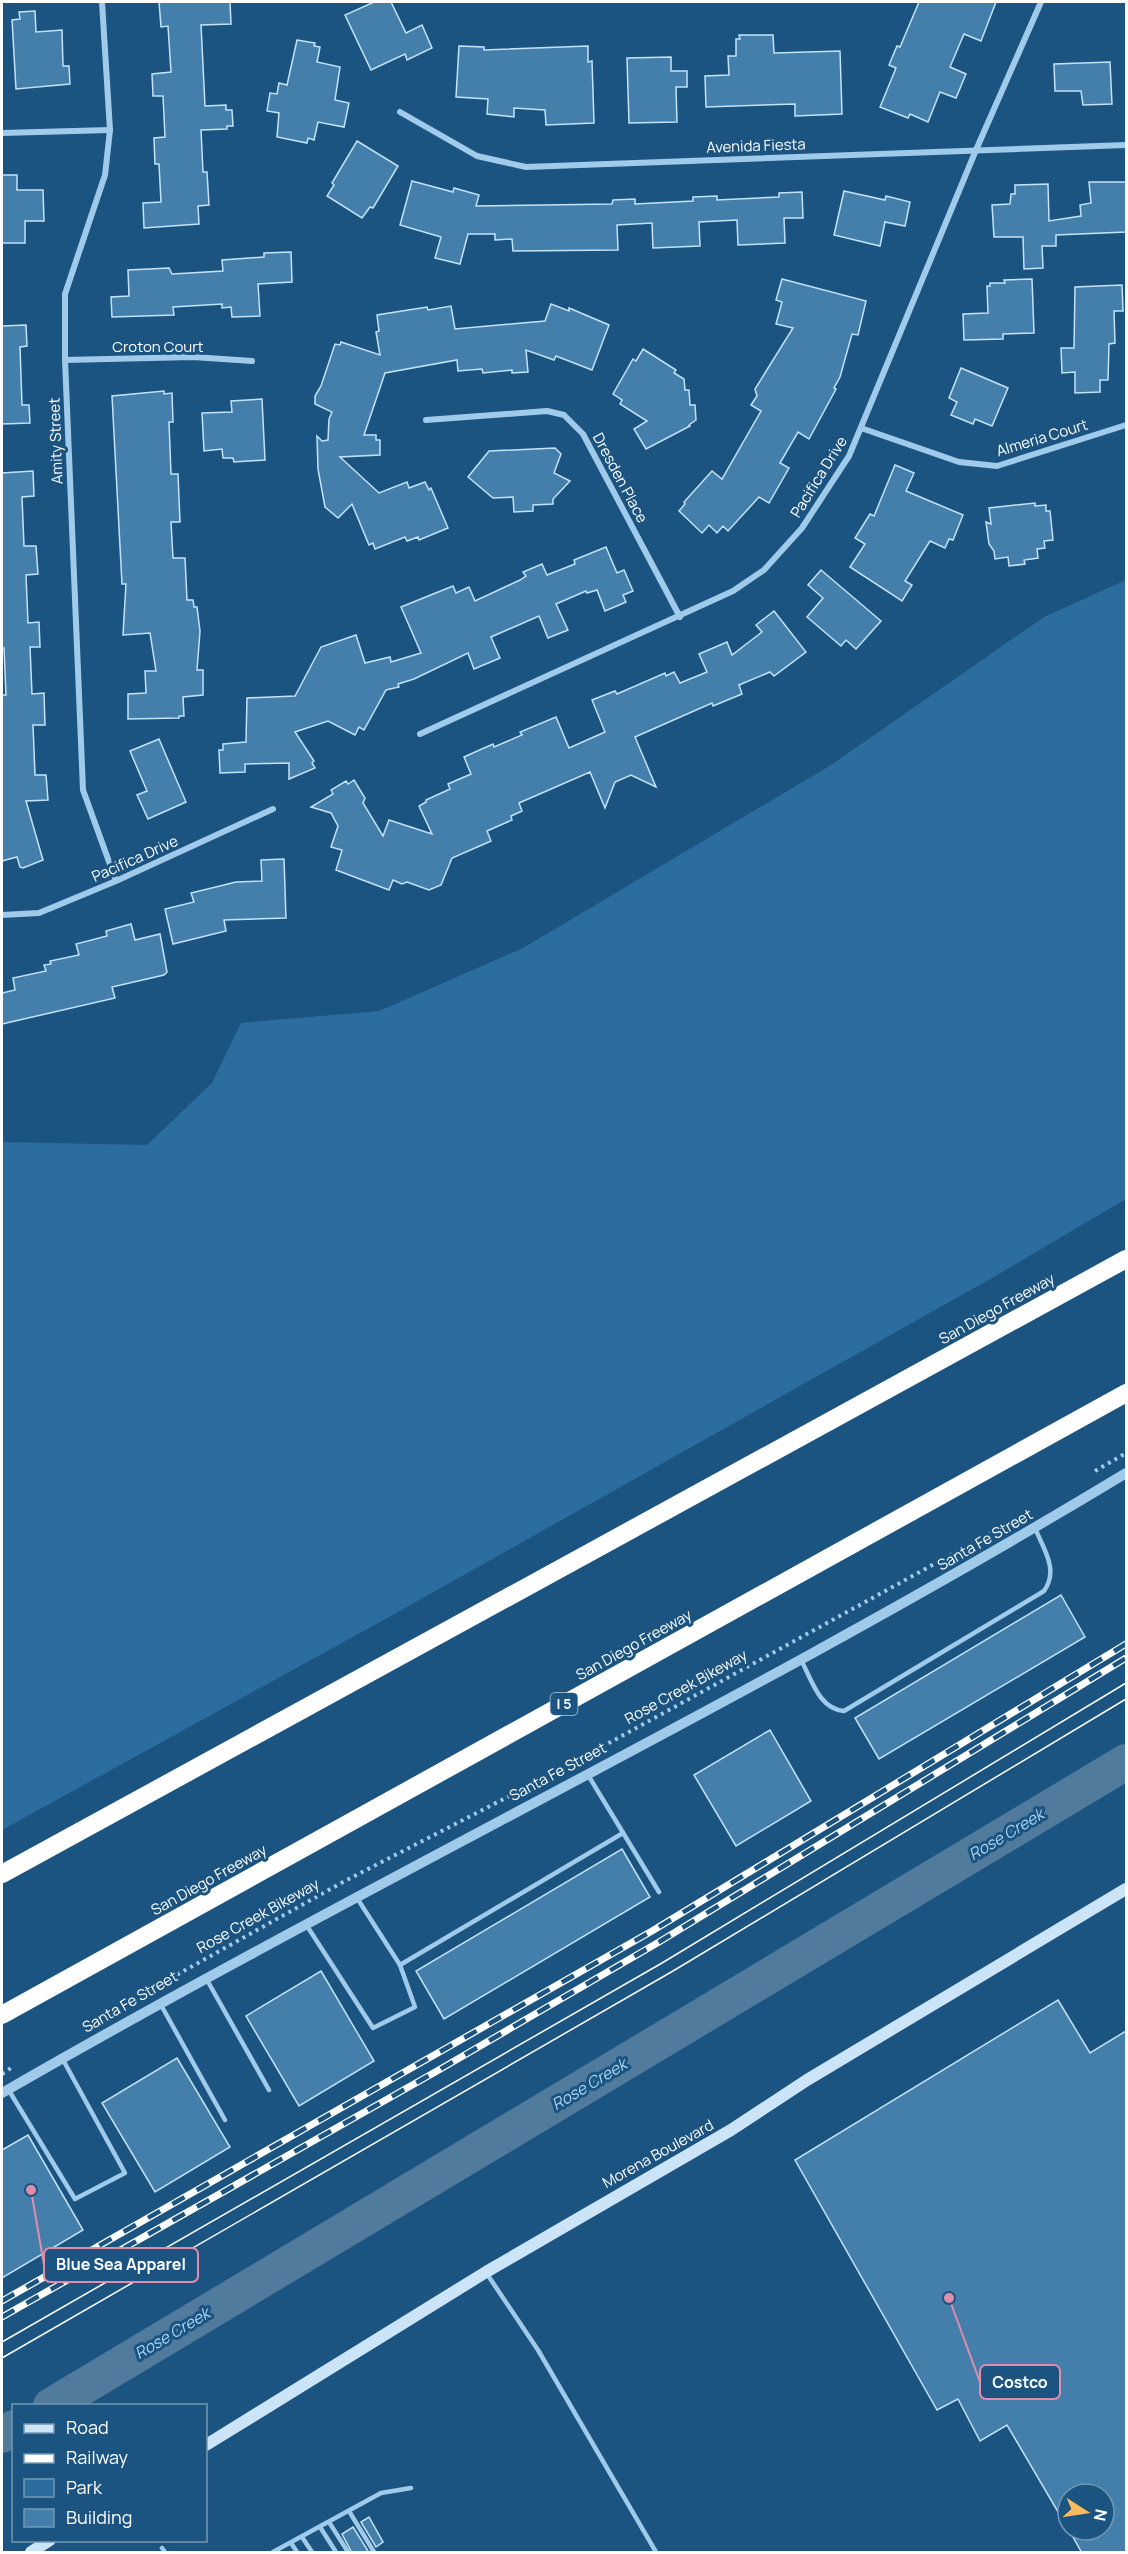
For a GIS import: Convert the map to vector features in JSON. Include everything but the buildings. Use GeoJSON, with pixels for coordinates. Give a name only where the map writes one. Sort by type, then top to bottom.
{"type":"FeatureCollection","features":[{"type":"Feature","properties":{"kind":"highway","name":"San Diego Freeway"},"geometry":{"type":"LineString","coordinates":[[2,1874],[1126,1258]]}},
{"type":"Feature","properties":{"kind":"highway","name":"San Diego Freeway"},"geometry":{"type":"LineString","coordinates":[[2,2015],[1126,1393]]}},
{"type":"Feature","properties":{"kind":"main road","name":"Morena Boulevard"},"geometry":{"type":"LineString","coordinates":[[207,2444],[486,2272],[731,2130],[807,2080],[1126,1889]]}},
{"type":"Feature","properties":{"kind":"main road"},"geometry":{"type":"LineString","coordinates":[[31,2553],[48,2542]]}},
{"type":"Feature","properties":{"kind":"street","name":"Amity Street"},"geometry":{"type":"LineString","coordinates":[[102,2],[111,130],[105,175],[65,294],[65,360],[83,790],[116,881]]}},
{"type":"Feature","properties":{"kind":"street","name":"Pacifica Drive"},"geometry":{"type":"LineString","coordinates":[[420,734],[733,591],[764,570],[801,528],[849,456],[976,150],[1041,2]]}},
{"type":"Feature","properties":{"kind":"street","name":"Avenida Fiesta"},"geometry":{"type":"LineString","coordinates":[[399,112],[477,156],[526,167],[1126,145]]}},
{"type":"Feature","properties":{"kind":"street"},"geometry":{"type":"LineString","coordinates":[[2,133],[111,130]]}},
{"type":"Feature","properties":{"kind":"street","name":"Croton Court"},"geometry":{"type":"LineString","coordinates":[[65,360],[193,357],[252,361]]}},
{"type":"Feature","properties":{"kind":"street","name":"Dresden Place"},"geometry":{"type":"LineString","coordinates":[[426,420],[547,411],[564,415],[583,434],[680,617]]}},
{"type":"Feature","properties":{"kind":"street","name":"Almeria Court"},"geometry":{"type":"LineString","coordinates":[[861,428],[959,462],[998,466],[1126,425]]}},
{"type":"Feature","properties":{"kind":"street","name":"Pacifica Drive"},"geometry":{"type":"LineString","coordinates":[[2,915],[39,913],[116,881],[273,809]]}},
{"type":"Feature","properties":{"kind":"street","name":"Santa Fe Street"},"geometry":{"type":"LineString","coordinates":[[5,2091],[205,1977],[937,1585],[1126,1473]]}},
{"type":"Feature","properties":{"kind":"lane"},"geometry":{"type":"LineString","coordinates":[[800,1659],[824,1703],[834,1710],[844,1711],[1044,1591],[1051,1581],[1052,1568],[1035,1528]]}},
{"type":"Feature","properties":{"kind":"lane"},"geometry":{"type":"LineString","coordinates":[[587,1773],[659,1892]]}},
{"type":"Feature","properties":{"kind":"lane"},"geometry":{"type":"LineString","coordinates":[[400,1965],[623,1833]]}},
{"type":"Feature","properties":{"kind":"lane"},"geometry":{"type":"LineString","coordinates":[[306,1924],[372,2028],[415,2007],[400,1965],[356,1897]]}},
{"type":"Feature","properties":{"kind":"lane"},"geometry":{"type":"LineString","coordinates":[[205,1977],[269,2090]]}},
{"type":"Feature","properties":{"kind":"lane"},"geometry":{"type":"LineString","coordinates":[[160,2002],[225,2120]]}},
{"type":"Feature","properties":{"kind":"lane"},"geometry":{"type":"LineString","coordinates":[[5,2091],[75,2199],[125,2173],[62,2058]]}},
{"type":"Feature","properties":{"kind":"lane"},"geometry":{"type":"LineString","coordinates":[[486,2272],[538,2350],[656,2553]]}},
{"type":"Feature","properties":{"kind":"lane"},"geometry":{"type":"LineString","coordinates":[[277,2552],[381,2493],[411,2488]]}},
{"type":"Feature","properties":{"kind":"lane"},"geometry":{"type":"LineString","coordinates":[[350,2511],[374,2553]]}},
{"type":"Feature","properties":{"kind":"lane"},"geometry":{"type":"LineString","coordinates":[[329,2522],[348,2553]]}},
{"type":"Feature","properties":{"kind":"lane"},"geometry":{"type":"LineString","coordinates":[[320,2527],[336,2553]]}},
{"type":"Feature","properties":{"kind":"lane"},"geometry":{"type":"LineString","coordinates":[[302,2537],[312,2553]]}},
{"type":"Feature","properties":{"kind":"lane"},"geometry":{"type":"LineString","coordinates":[[291,2543],[297,2553]]}},
{"type":"Feature","properties":{"kind":"path"},"geometry":{"type":"LineString","coordinates":[[1088,1476],[1126,1453]]}},
{"type":"Feature","properties":{"kind":"path","name":"Rose Creek Bikeway"},"geometry":{"type":"LineString","coordinates":[[566,1767],[999,1528]]}},
{"type":"Feature","properties":{"kind":"path","name":"Rose Creek Bikeway"},"geometry":{"type":"LineString","coordinates":[[156,1987],[342,1882],[535,1783]]}},
{"type":"Feature","properties":{"kind":"path"},"geometry":{"type":"LineString","coordinates":[[2,2074],[12,2068]]}},
{"type":"Feature","properties":{"kind":"green space"},"geometry":{"type":"Polygon","coordinates":[[[1126,580],[1126,1199],[992,1278],[391,1616],[2,1830],[2,1142],[147,1145],[212,1083],[241,1023],[379,1011],[523,948],[831,765],[1044,617],[1126,580]]]}},
{"type":"Feature","properties":{"kind":"waterway","name":"Rose Creek"},"geometry":{"type":"LineString","coordinates":[[54,2404],[1126,1762]]}},
{"type":"Feature","properties":{"kind":"waterway","name":"Rose Creek"},"geometry":{"type":"LineString","coordinates":[[2,2435],[12,2429]]}},
{"type":"Feature","properties":{"kind":"tram line"},"geometry":{"type":"LineString","coordinates":[[2,2342],[662,1963],[1126,1683]]}},
{"type":"Feature","properties":{"kind":"tram line"},"geometry":{"type":"LineString","coordinates":[[2,2358],[673,1971],[1126,1699]]}},
{"type":"Feature","properties":{"kind":"railway"},"geometry":{"type":"LineString","coordinates":[[2,2301],[652,1931],[1126,1644]]}},
{"type":"Feature","properties":{"kind":"railway"},"geometry":{"type":"LineString","coordinates":[[2,2317],[437,2071],[659,1942],[1126,1658]]}},
{"type":"Feature","properties":{"kind":"place","name":"Blue Sea Apparel"},"geometry":{"type":"Point","coordinates":[31,2190]}},
{"type":"Feature","properties":{"kind":"place","name":"Costco"},"geometry":{"type":"Point","coordinates":[949,2298]}}]}
